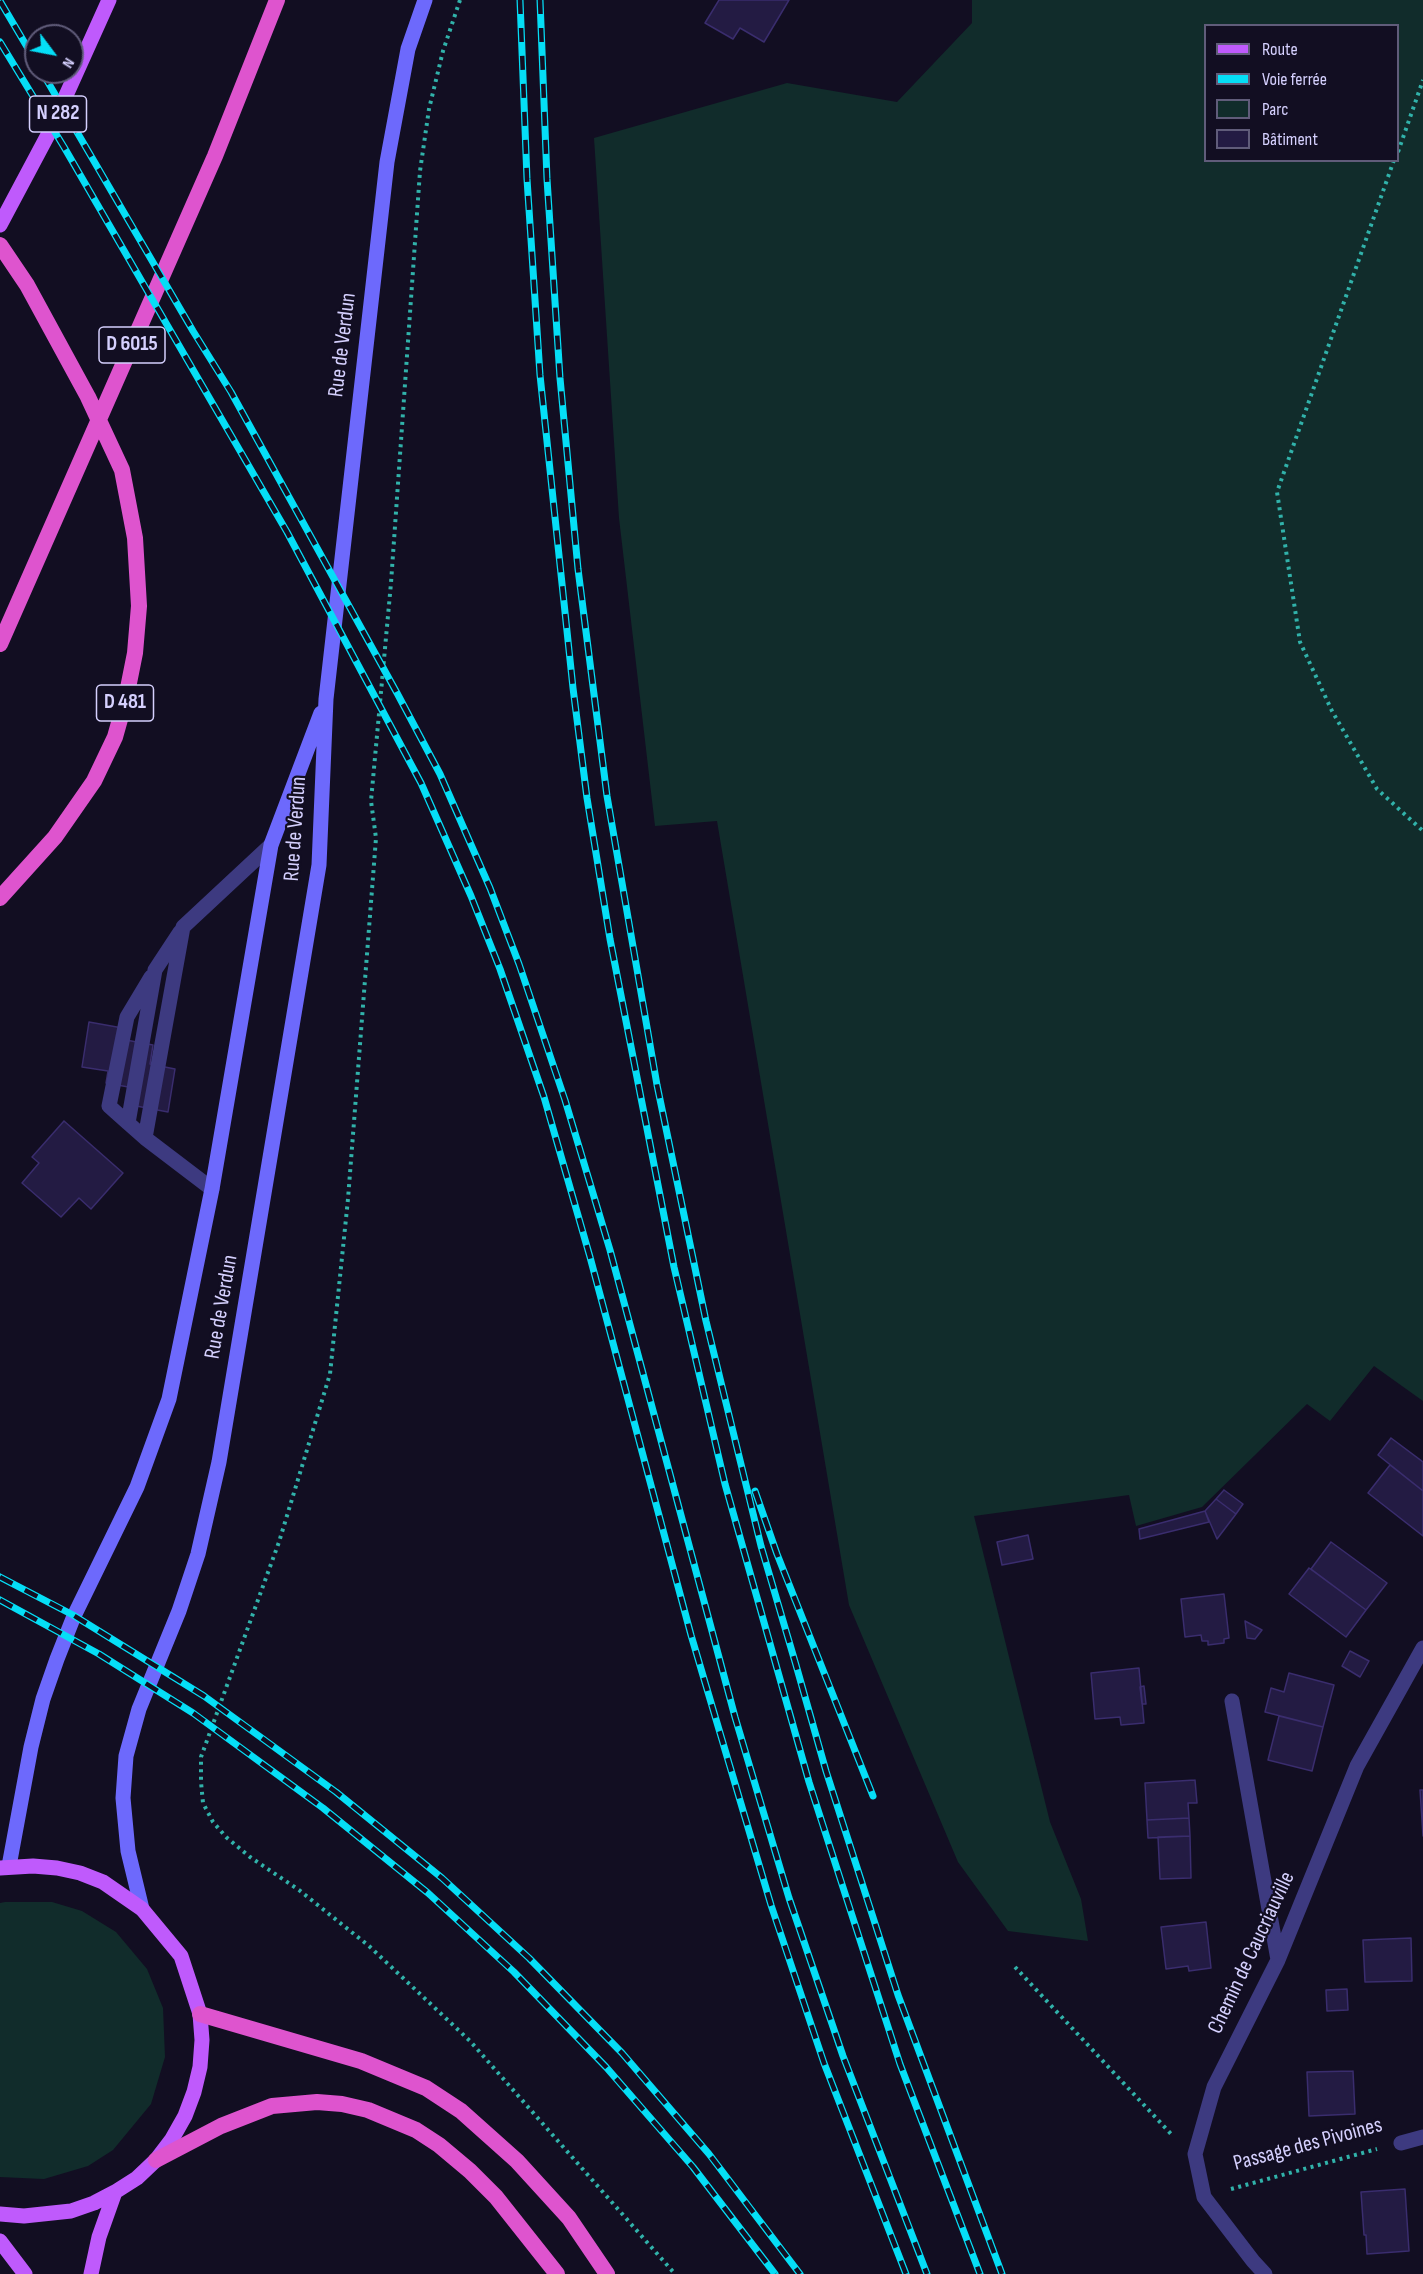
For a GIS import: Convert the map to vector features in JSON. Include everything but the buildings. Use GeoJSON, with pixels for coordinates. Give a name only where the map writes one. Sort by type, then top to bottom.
{"type":"FeatureCollection","features":[{"type":"Feature","properties":{"kind":"highway","name":"D 6015"},"geometry":{"type":"LineString","coordinates":[[0,644],[215,156],[277,0]]}},
{"type":"Feature","properties":{"kind":"highway","name":"D 481"},"geometry":{"type":"LineString","coordinates":[[0,245],[27,285],[88,397],[122,470],[135,538],[140,606],[135,653],[115,737],[94,782],[61,828],[0,898]]}},
{"type":"Feature","properties":{"kind":"highway"},"geometry":{"type":"LineString","coordinates":[[200,2014],[351,2057],[426,2088],[460,2111],[517,2161],[570,2218],[607,2274]]}},
{"type":"Feature","properties":{"kind":"highway"},"geometry":{"type":"LineString","coordinates":[[156,2160],[221,2126],[272,2106],[317,2102],[342,2104],[368,2110],[416,2130],[439,2145],[470,2171],[496,2197],[557,2274]]}},
{"type":"Feature","properties":{"kind":"main road","name":"N 282"},"geometry":{"type":"LineString","coordinates":[[0,225],[50,131],[109,0]]}},
{"type":"Feature","properties":{"kind":"main road","name":"Rue de Verdun"},"geometry":{"type":"LineString","coordinates":[[142,1909],[128,1851],[123,1798],[126,1756],[138,1709],[179,1611],[198,1554],[219,1462],[319,865],[326,699],[387,162],[408,48],[425,0]]}},
{"type":"Feature","properties":{"kind":"main road","name":"Rue de Verdun"},"geometry":{"type":"LineString","coordinates":[[4,1867],[31,1748],[57,1659],[74,1616],[138,1487],[169,1399],[212,1189],[271,845],[326,699]]}},
{"type":"Feature","properties":{"kind":"main road"},"geometry":{"type":"LineString","coordinates":[[0,2214],[24,2216],[63,2212],[94,2203],[137,2178],[156,2160],[172,2139],[185,2116],[200,2067],[202,2040],[200,2014],[181,1956],[142,1909],[103,1882],[80,1874],[57,1868],[4,1867]]}},
{"type":"Feature","properties":{"kind":"main road"},"geometry":{"type":"LineString","coordinates":[[91,2274],[99,2237],[115,2192]]}},
{"type":"Feature","properties":{"kind":"main road"},"geometry":{"type":"LineString","coordinates":[[0,2241],[25,2274]]}},
{"type":"Feature","properties":{"kind":"street"},"geometry":{"type":"LineString","coordinates":[[212,1189],[145,1138],[109,1106],[127,1017],[155,970],[183,927],[271,845]]}},
{"type":"Feature","properties":{"kind":"street"},"geometry":{"type":"LineString","coordinates":[[145,1138],[183,927]]}},
{"type":"Feature","properties":{"kind":"street"},"geometry":{"type":"LineString","coordinates":[[128,1123],[155,970]]}},
{"type":"Feature","properties":{"kind":"street","name":"Chemin de Caucriauville"},"geometry":{"type":"LineString","coordinates":[[1265,2274],[1204,2197],[1195,2154],[1214,2087],[1278,1960],[1358,1766],[1423,1648]]}},
{"type":"Feature","properties":{"kind":"street"},"geometry":{"type":"LineString","coordinates":[[1232,1701],[1278,1960]]}},
{"type":"Feature","properties":{"kind":"street","name":"Passage des Pivoines"},"geometry":{"type":"LineString","coordinates":[[1401,2143],[1423,2137]]}},
{"type":"Feature","properties":{"kind":"path"},"geometry":{"type":"LineString","coordinates":[[460,0],[443,51],[429,109],[420,171],[391,583],[371,801],[376,838],[348,1199],[330,1374],[279,1542],[201,1757],[203,1803],[213,1822],[226,1837],[369,1946],[470,2041],[675,2274]]}},
{"type":"Feature","properties":{"kind":"path"},"geometry":{"type":"LineString","coordinates":[[1399,149],[1423,80]]}},
{"type":"Feature","properties":{"kind":"path"},"geometry":{"type":"LineString","coordinates":[[1393,162],[1277,492],[1300,642],[1332,711],[1377,789],[1423,831]]}},
{"type":"Feature","properties":{"kind":"path"},"geometry":{"type":"LineString","coordinates":[[1015,1967],[1173,2136],[1195,2154]]}},
{"type":"Feature","properties":{"kind":"path","name":"Passage des Pivoines"},"geometry":{"type":"LineString","coordinates":[[1204,2197],[1401,2143]]}},
{"type":"Feature","properties":{"kind":"green space"},"geometry":{"type":"Polygon","coordinates":[[[972,0],[1423,0],[1423,1401],[1374,1366],[1330,1421],[1307,1404],[1202,1507],[1136,1526],[1129,1495],[974,1516],[1050,1822],[1081,1899],[1088,1941],[1008,1931],[958,1862],[849,1605],[717,821],[655,826],[619,518],[594,138],[787,83],[897,102],[972,23],[972,0]]]}},
{"type":"Feature","properties":{"kind":"green space"},"geometry":{"type":"Polygon","coordinates":[[[52,1902],[82,1911],[116,1932],[147,1969],[163,2008],[165,2057],[151,2104],[113,2150],[88,2166],[44,2179],[0,2177],[0,1903],[52,1902]]]}},
{"type":"Feature","properties":{"kind":"railway"},"geometry":{"type":"LineString","coordinates":[[520,0],[527,179],[540,375],[573,688],[587,798],[610,939],[674,1267],[725,1484],[809,1782],[900,2064],[980,2274]]}},
{"type":"Feature","properties":{"kind":"railway"},"geometry":{"type":"LineString","coordinates":[[540,0],[547,179],[560,378],[578,569],[607,796],[657,1085],[706,1321],[761,1546],[826,1771],[898,1995],[1002,2274]]}},
{"type":"Feature","properties":{"kind":"railway"},"geometry":{"type":"LineString","coordinates":[[0,1],[24,42]]}},
{"type":"Feature","properties":{"kind":"railway"},"geometry":{"type":"LineString","coordinates":[[0,42],[64,147],[287,532],[421,783],[471,896],[500,969],[544,1097],[590,1257],[691,1635],[771,1905],[824,2063],[906,2274]]}},
{"type":"Feature","properties":{"kind":"railway"},"geometry":{"type":"LineString","coordinates":[[49,84],[231,392],[397,693],[440,774],[490,888],[519,964],[565,1100],[610,1250],[735,1717],[789,1898],[843,2056],[927,2274]]}},
{"type":"Feature","properties":{"kind":"railway"},"geometry":{"type":"LineString","coordinates":[[755,1491],[777,1554],[873,1796]]}},
{"type":"Feature","properties":{"kind":"railway"},"geometry":{"type":"LineString","coordinates":[[0,1577],[73,1615],[204,1696],[336,1792],[442,1878],[529,1958],[622,2053],[709,2154],[800,2274]]}},
{"type":"Feature","properties":{"kind":"railway"},"geometry":{"type":"LineString","coordinates":[[0,1600],[99,1654],[193,1713],[323,1808],[428,1893],[514,1972],[606,2067],[693,2167],[775,2274]]}}]}
